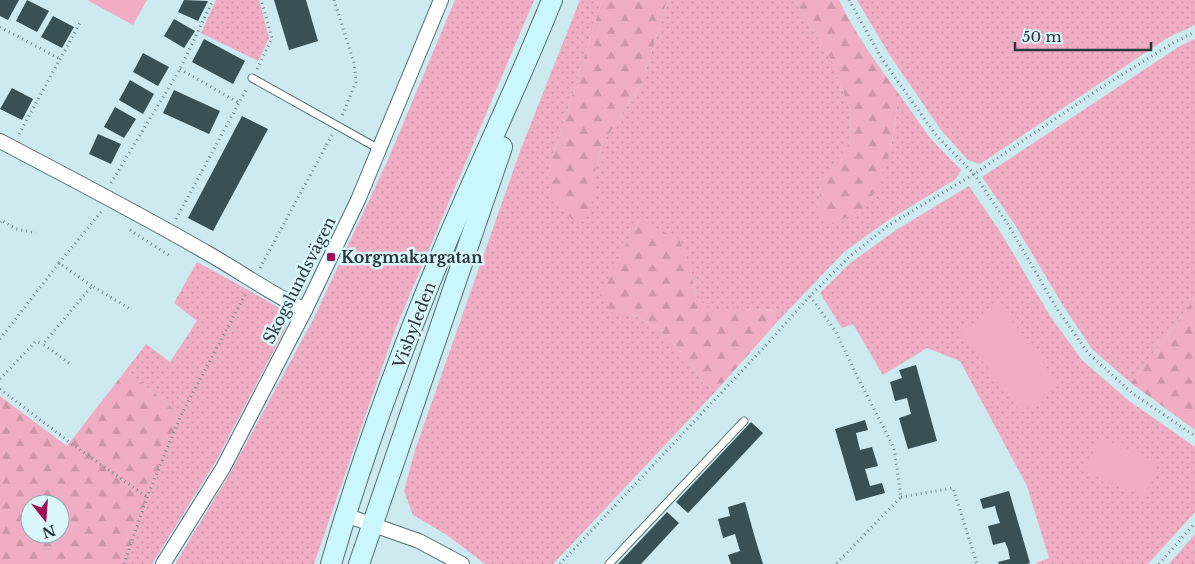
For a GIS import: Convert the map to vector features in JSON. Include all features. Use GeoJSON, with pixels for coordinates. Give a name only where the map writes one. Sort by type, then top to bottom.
{"type":"FeatureCollection","features":[{"type":"Feature","properties":{"kind":"main road","name":"Visbyleden"},"geometry":{"type":"LineString","coordinates":[[330,564],[345,515],[411,330],[449,237],[550,5]]}},
{"type":"Feature","properties":{"kind":"main road","name":"Visbyleden"},"geometry":{"type":"LineString","coordinates":[[359,564],[550,5]]}},
{"type":"Feature","properties":{"kind":"street","name":"Skogslundsvägen"},"geometry":{"type":"LineString","coordinates":[[163,564],[223,468],[305,310],[358,200],[441,0]]}},
{"type":"Feature","properties":{"kind":"street"},"geometry":{"type":"LineString","coordinates":[[0,141],[37,159],[210,254],[284,300],[305,310]]}},
{"type":"Feature","properties":{"kind":"street"},"geometry":{"type":"LineString","coordinates":[[345,515],[419,540],[462,564]]}},
{"type":"Feature","properties":{"kind":"lane"},"geometry":{"type":"LineString","coordinates":[[252,78],[380,149]]}},
{"type":"Feature","properties":{"kind":"lane"},"geometry":{"type":"LineString","coordinates":[[609,564],[744,421]]}},
{"type":"Feature","properties":{"kind":"path"},"geometry":{"type":"LineString","coordinates":[[103,196],[180,69],[213,0]]}},
{"type":"Feature","properties":{"kind":"path"},"geometry":{"type":"LineString","coordinates":[[169,232],[272,38],[262,0]]}},
{"type":"Feature","properties":{"kind":"path"},"geometry":{"type":"LineString","coordinates":[[849,0],[882,59],[936,135],[974,174],[1009,226],[1057,309],[1088,353],[1132,393],[1195,436]]}},
{"type":"Feature","properties":{"kind":"path"},"geometry":{"type":"LineString","coordinates":[[13,131],[19,134],[81,21]]}},
{"type":"Feature","properties":{"kind":"path"},"geometry":{"type":"LineString","coordinates":[[0,27],[60,59]]}},
{"type":"Feature","properties":{"kind":"path"},"geometry":{"type":"LineString","coordinates":[[560,564],[810,296],[849,257],[889,226],[974,174],[1105,85],[1172,43],[1195,32]]}},
{"type":"Feature","properties":{"kind":"path"},"geometry":{"type":"LineString","coordinates":[[180,69],[239,103]]}},
{"type":"Feature","properties":{"kind":"path"},"geometry":{"type":"LineString","coordinates":[[0,339],[101,212],[109,216]]}},
{"type":"Feature","properties":{"kind":"path"},"geometry":{"type":"LineString","coordinates":[[0,220],[16,229],[36,233]]}},
{"type":"Feature","properties":{"kind":"path"},"geometry":{"type":"LineString","coordinates":[[124,226],[170,256]]}},
{"type":"Feature","properties":{"kind":"path"},"geometry":{"type":"LineString","coordinates":[[59,263],[132,310]]}},
{"type":"Feature","properties":{"kind":"path"},"geometry":{"type":"LineString","coordinates":[[43,344],[92,286]]}},
{"type":"Feature","properties":{"kind":"path"},"geometry":{"type":"LineString","coordinates":[[810,296],[836,332],[894,448],[900,497]]}},
{"type":"Feature","properties":{"kind":"path"},"geometry":{"type":"LineString","coordinates":[[0,380],[36,341],[69,363]]}},
{"type":"Feature","properties":{"kind":"path"},"geometry":{"type":"LineString","coordinates":[[0,389],[76,447],[147,497]]}},
{"type":"Feature","properties":{"kind":"path"},"geometry":{"type":"LineString","coordinates":[[836,564],[900,497],[953,488],[977,564]]}},
{"type":"Feature","properties":{"kind":"path"},"geometry":{"type":"LineString","coordinates":[[1159,564],[1195,523]]}},
{"type":"Feature","properties":{"kind":"green space"},"geometry":{"type":"Polygon","coordinates":[[[87,0],[147,0],[133,25],[87,0]]]}},
{"type":"Feature","properties":{"kind":"green space"},"geometry":{"type":"Polygon","coordinates":[[[216,0],[259,0],[269,38],[258,61],[201,33],[216,0]]]}},
{"type":"Feature","properties":{"kind":"green space"},"geometry":{"type":"Polygon","coordinates":[[[455,0],[534,0],[395,330],[314,564],[175,564],[229,475],[313,320],[387,162],[455,0]]]}},
{"type":"Feature","properties":{"kind":"green space"},"geometry":{"type":"Polygon","coordinates":[[[580,0],[602,0],[547,176],[594,198],[594,176],[602,145],[643,81],[667,0],[794,0],[832,61],[851,113],[850,142],[821,185],[817,212],[891,148],[899,94],[930,138],[961,170],[956,179],[887,221],[844,252],[778,321],[773,311],[753,309],[713,313],[695,296],[691,269],[613,314],[632,314],[658,329],[688,359],[703,383],[716,391],[553,564],[485,564],[447,535],[413,515],[404,491],[415,450],[522,146],[580,0]]]}},
{"type":"Feature","properties":{"kind":"green space"},"geometry":{"type":"Polygon","coordinates":[[[602,0],[667,0],[643,81],[602,145],[594,176],[594,198],[578,226],[553,198],[547,176],[602,0]]]}},
{"type":"Feature","properties":{"kind":"green space"},"geometry":{"type":"Polygon","coordinates":[[[794,0],[839,0],[859,37],[899,94],[891,148],[878,188],[859,213],[831,223],[817,212],[821,184],[850,142],[851,113],[832,61],[794,0]]]}},
{"type":"Feature","properties":{"kind":"green space"},"geometry":{"type":"Polygon","coordinates":[[[857,0],[1195,0],[1195,25],[1167,38],[980,164],[968,160],[941,130],[889,54],[857,0]]]}},
{"type":"Feature","properties":{"kind":"green space"},"geometry":{"type":"Polygon","coordinates":[[[1195,39],[1195,298],[1131,383],[1092,349],[1064,307],[1015,225],[982,177],[1180,46],[1195,39]]]}},
{"type":"Feature","properties":{"kind":"green space"},"geometry":{"type":"Polygon","coordinates":[[[969,186],[1001,233],[1050,316],[1082,360],[1128,400],[1195,447],[1195,512],[1148,564],[1037,564],[1049,558],[1027,486],[960,361],[927,348],[883,375],[853,324],[842,328],[820,293],[849,264],[896,230],[969,186]]]}},
{"type":"Feature","properties":{"kind":"green space"},"geometry":{"type":"Polygon","coordinates":[[[638,220],[679,239],[691,269],[695,296],[713,312],[753,309],[773,311],[778,321],[716,391],[703,383],[688,359],[658,329],[632,314],[613,314],[600,295],[638,220]]]}},
{"type":"Feature","properties":{"kind":"green space"},"geometry":{"type":"Polygon","coordinates":[[[197,262],[279,308],[286,327],[216,461],[152,564],[124,564],[147,497],[181,415],[126,370],[146,344],[170,362],[197,321],[174,303],[197,262]]]}},
{"type":"Feature","properties":{"kind":"green space"},"geometry":{"type":"Polygon","coordinates":[[[1195,298],[1195,430],[1131,383],[1195,298]]]}},
{"type":"Feature","properties":{"kind":"green space"},"geometry":{"type":"Polygon","coordinates":[[[999,304],[1059,384],[1021,413],[961,332],[999,304]]]}},
{"type":"Feature","properties":{"kind":"green space"},"geometry":{"type":"Polygon","coordinates":[[[126,370],[181,415],[147,497],[124,564],[0,564],[0,396],[67,446],[126,370]]]}},
{"type":"Feature","properties":{"kind":"green space"},"geometry":{"type":"Polygon","coordinates":[[[1100,437],[1159,463],[1144,497],[1085,471],[1100,437]]]}},
{"type":"Feature","properties":{"kind":"green space"},"geometry":{"type":"Polygon","coordinates":[[[1195,534],[1195,564],[1169,564],[1195,534]]]}},
{"type":"Feature","properties":{"kind":"building"},"geometry":{"type":"Polygon","coordinates":[[[0,0],[19,0],[8,20],[0,16],[0,0]]]}},
{"type":"Feature","properties":{"kind":"building"},"geometry":{"type":"Polygon","coordinates":[[[27,0],[49,11],[37,32],[16,21],[27,0]]]}},
{"type":"Feature","properties":{"kind":"building"},"geometry":{"type":"Polygon","coordinates":[[[184,0],[208,1],[198,21],[178,12],[184,0]]]}},
{"type":"Feature","properties":{"kind":"building"},"geometry":{"type":"Polygon","coordinates":[[[274,0],[306,0],[318,41],[289,50],[274,0]]]}},
{"type":"Feature","properties":{"kind":"building"},"geometry":{"type":"Polygon","coordinates":[[[53,16],[74,27],[62,48],[41,37],[53,16]]]}},
{"type":"Feature","properties":{"kind":"building"},"geometry":{"type":"Polygon","coordinates":[[[174,19],[195,31],[184,48],[164,36],[174,19]]]}},
{"type":"Feature","properties":{"kind":"building"},"geometry":{"type":"Polygon","coordinates":[[[204,39],[245,61],[233,84],[192,62],[204,39]]]}},
{"type":"Feature","properties":{"kind":"building"},"geometry":{"type":"Polygon","coordinates":[[[143,53],[169,67],[158,86],[133,72],[143,53]]]}},
{"type":"Feature","properties":{"kind":"building"},"geometry":{"type":"Polygon","coordinates":[[[130,80],[154,94],[143,114],[119,100],[130,80]]]}},
{"type":"Feature","properties":{"kind":"building"},"geometry":{"type":"Polygon","coordinates":[[[12,88],[33,99],[22,120],[0,109],[12,88]]]}},
{"type":"Feature","properties":{"kind":"building"},"geometry":{"type":"Polygon","coordinates":[[[174,90],[220,111],[209,134],[163,113],[174,90]]]}},
{"type":"Feature","properties":{"kind":"building"},"geometry":{"type":"Polygon","coordinates":[[[115,107],[136,119],[124,138],[104,127],[115,107]]]}},
{"type":"Feature","properties":{"kind":"building"},"geometry":{"type":"Polygon","coordinates":[[[242,116],[268,129],[213,231],[188,218],[242,116]]]}},
{"type":"Feature","properties":{"kind":"building"},"geometry":{"type":"Polygon","coordinates":[[[98,134],[121,144],[111,164],[89,154],[98,134]]]}},
{"type":"Feature","properties":{"kind":"building"},"geometry":{"type":"Polygon","coordinates":[[[916,365],[937,441],[908,449],[899,418],[911,414],[907,398],[895,401],[890,382],[902,378],[899,370],[916,365]]]}},
{"type":"Feature","properties":{"kind":"building"},"geometry":{"type":"Polygon","coordinates":[[[865,420],[868,430],[856,433],[860,450],[872,447],[878,466],[865,469],[870,486],[882,483],[885,493],[856,501],[835,429],[865,420]]]}},
{"type":"Feature","properties":{"kind":"building"},"geometry":{"type":"Polygon","coordinates":[[[751,422],[763,433],[688,513],[676,502],[751,422]]]}},
{"type":"Feature","properties":{"kind":"building"},"geometry":{"type":"Polygon","coordinates":[[[1009,491],[1030,563],[1027,564],[999,564],[998,562],[1010,559],[1008,549],[1005,542],[993,545],[988,526],[1000,523],[995,506],[983,509],[980,499],[1009,491]]]}},
{"type":"Feature","properties":{"kind":"building"},"geometry":{"type":"Polygon","coordinates":[[[745,502],[763,564],[731,564],[728,555],[740,551],[735,534],[723,538],[718,519],[730,516],[728,507],[745,502]]]}},
{"type":"Feature","properties":{"kind":"building"},"geometry":{"type":"Polygon","coordinates":[[[667,512],[679,523],[641,564],[618,564],[667,512]]]}},
{"type":"Feature","properties":{"kind":"place","name":"Korgmakargatan"},"geometry":{"type":"Point","coordinates":[331,257]}}]}
